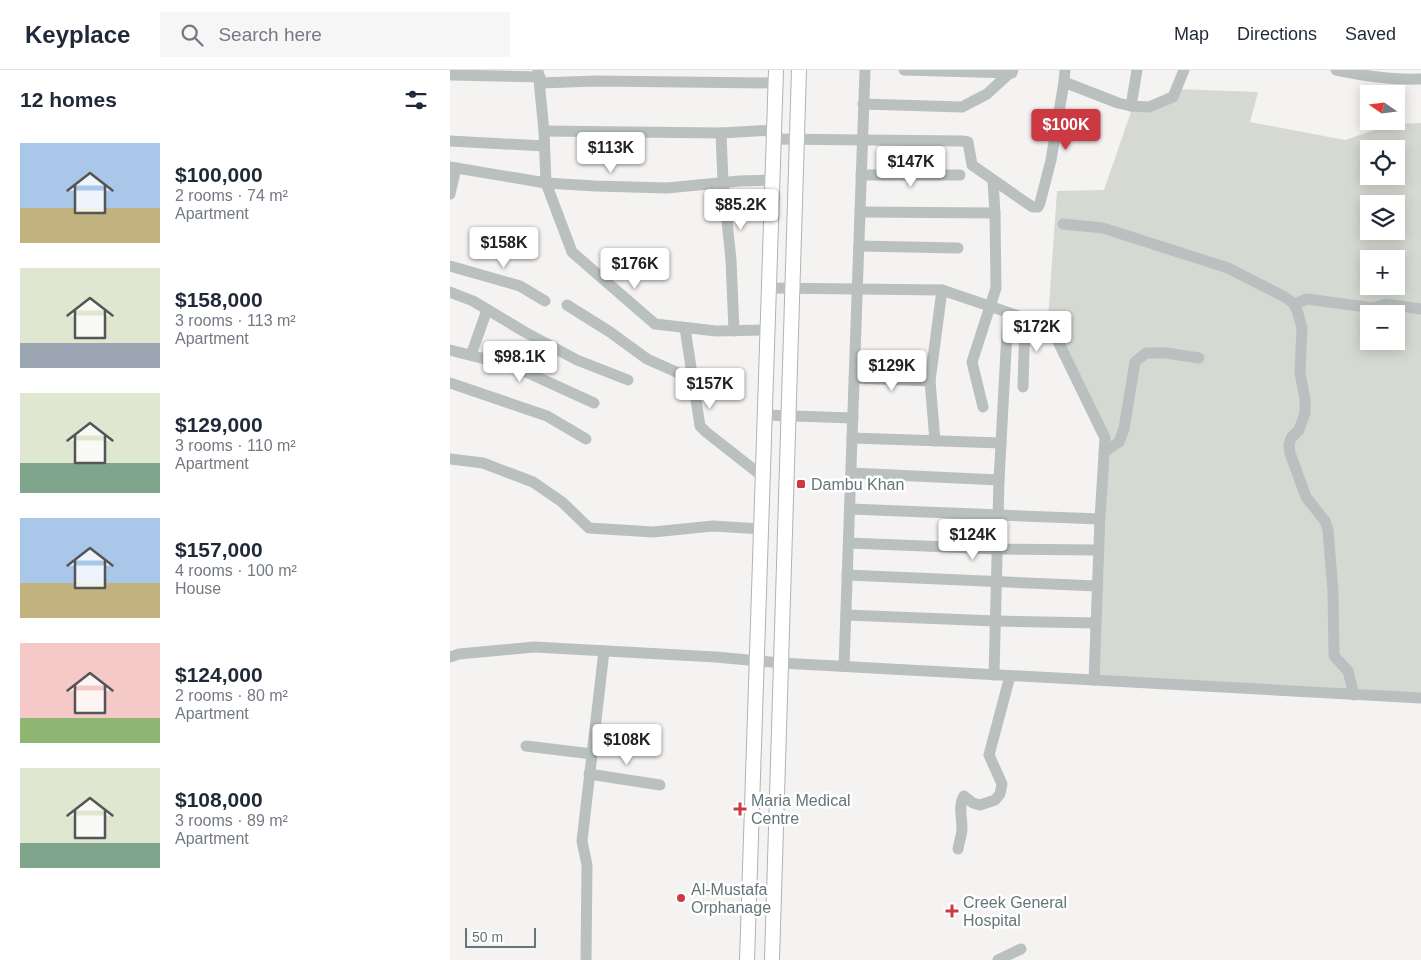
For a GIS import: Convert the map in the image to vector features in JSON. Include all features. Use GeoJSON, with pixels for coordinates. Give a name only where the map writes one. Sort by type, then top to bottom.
{"type":"FeatureCollection","features":[{"type":"Feature","properties":{"kind":"main road"},"geometry":{"type":"LineString","coordinates":[[772,960],[799,70]]}},
{"type":"Feature","properties":{"kind":"main road"},"geometry":{"type":"LineString","coordinates":[[747,960],[776,77]]}},
{"type":"Feature","properties":{"kind":"street"},"geometry":{"type":"LineString","coordinates":[[844,666],[864,70]]}},
{"type":"Feature","properties":{"kind":"street"},"geometry":{"type":"LineString","coordinates":[[904,70],[1012,71]]}},
{"type":"Feature","properties":{"kind":"street"},"geometry":{"type":"LineString","coordinates":[[544,132],[774,134],[797,139],[962,141],[968,142],[972,165],[1032,207],[1038,207],[1051,160],[1065,70]]}},
{"type":"Feature","properties":{"kind":"street"},"geometry":{"type":"LineString","coordinates":[[1132,106],[1137,70]]}},
{"type":"Feature","properties":{"kind":"street"},"geometry":{"type":"LineString","coordinates":[[1064,82],[1118,103],[1149,107],[1173,97],[1184,70]]}},
{"type":"Feature","properties":{"kind":"street"},"geometry":{"type":"LineString","coordinates":[[1336,70],[1405,80],[1421,78],[1421,70]]}},
{"type":"Feature","properties":{"kind":"street"},"geometry":{"type":"LineString","coordinates":[[863,104],[962,107],[987,94],[1012,71]]}},
{"type":"Feature","properties":{"kind":"street"},"geometry":{"type":"LineString","coordinates":[[450,75],[597,80],[776,77]]}},
{"type":"Feature","properties":{"kind":"street"},"geometry":{"type":"LineString","coordinates":[[539,77],[546,183],[572,252],[655,324],[716,331],[767,330]]}},
{"type":"Feature","properties":{"kind":"street"},"geometry":{"type":"LineString","coordinates":[[721,133],[722,182],[731,260],[734,331]]}},
{"type":"Feature","properties":{"kind":"street"},"geometry":{"type":"LineString","coordinates":[[450,141],[544,146]]}},
{"type":"Feature","properties":{"kind":"street"},"geometry":{"type":"LineString","coordinates":[[450,194],[453,167],[546,183],[595,186],[667,188],[722,182],[772,180]]}},
{"type":"Feature","properties":{"kind":"street"},"geometry":{"type":"LineString","coordinates":[[861,175],[960,176]]}},
{"type":"Feature","properties":{"kind":"street"},"geometry":{"type":"LineString","coordinates":[[983,407],[972,362],[996,288],[996,213],[993,181]]}},
{"type":"Feature","properties":{"kind":"street"},"geometry":{"type":"LineString","coordinates":[[860,212],[996,213]]}},
{"type":"Feature","properties":{"kind":"street"},"geometry":{"type":"LineString","coordinates":[[1063,224],[1103,228],[1228,268],[1285,297],[1298,310],[1302,328],[1300,373],[1305,400],[1305,413],[1299,430],[1291,438],[1290,453],[1306,497],[1325,521],[1328,530],[1333,592],[1334,656],[1348,671],[1354,695]]}},
{"type":"Feature","properties":{"kind":"street"},"geometry":{"type":"LineString","coordinates":[[858,246],[958,248]]}},
{"type":"Feature","properties":{"kind":"street"},"geometry":{"type":"LineString","coordinates":[[450,266],[520,286],[545,301]]}},
{"type":"Feature","properties":{"kind":"street"},"geometry":{"type":"LineString","coordinates":[[768,288],[942,290],[1051,327],[1105,438],[1094,680]]}},
{"type":"Feature","properties":{"kind":"street"},"geometry":{"type":"LineString","coordinates":[[935,441],[930,381],[942,290]]}},
{"type":"Feature","properties":{"kind":"street"},"geometry":{"type":"LineString","coordinates":[[450,292],[473,301],[578,360],[628,380]]}},
{"type":"Feature","properties":{"kind":"street"},"geometry":{"type":"LineString","coordinates":[[1294,304],[1307,299],[1372,308],[1386,304],[1421,309]]}},
{"type":"Feature","properties":{"kind":"street"},"geometry":{"type":"LineString","coordinates":[[567,306],[610,332],[647,359],[692,379]]}},
{"type":"Feature","properties":{"kind":"street"},"geometry":{"type":"LineString","coordinates":[[471,355],[487,310]]}},
{"type":"Feature","properties":{"kind":"street"},"geometry":{"type":"LineString","coordinates":[[994,675],[999,480],[1008,313]]}},
{"type":"Feature","properties":{"kind":"street"},"geometry":{"type":"LineString","coordinates":[[1023,387],[1024,318]]}},
{"type":"Feature","properties":{"kind":"street"},"geometry":{"type":"LineString","coordinates":[[686,328],[700,426],[762,476]]}},
{"type":"Feature","properties":{"kind":"street"},"geometry":{"type":"LineString","coordinates":[[450,350],[513,366],[594,403]]}},
{"type":"Feature","properties":{"kind":"street"},"geometry":{"type":"LineString","coordinates":[[1104,452],[1119,442],[1124,429],[1135,362],[1146,354],[1166,353],[1199,358]]}},
{"type":"Feature","properties":{"kind":"street"},"geometry":{"type":"LineString","coordinates":[[854,378],[930,381]]}},
{"type":"Feature","properties":{"kind":"street"},"geometry":{"type":"LineString","coordinates":[[450,383],[547,416],[586,439]]}},
{"type":"Feature","properties":{"kind":"street"},"geometry":{"type":"LineString","coordinates":[[764,415],[853,418]]}},
{"type":"Feature","properties":{"kind":"street"},"geometry":{"type":"LineString","coordinates":[[852,438],[1001,443]]}},
{"type":"Feature","properties":{"kind":"street"},"geometry":{"type":"LineString","coordinates":[[450,459],[483,463],[533,482],[562,502],[589,528],[653,532],[713,526],[760,529]]}},
{"type":"Feature","properties":{"kind":"street"},"geometry":{"type":"LineString","coordinates":[[851,474],[999,480]]}},
{"type":"Feature","properties":{"kind":"street"},"geometry":{"type":"LineString","coordinates":[[850,508],[1100,520]]}},
{"type":"Feature","properties":{"kind":"street"},"geometry":{"type":"LineString","coordinates":[[849,543],[998,549],[1099,550]]}},
{"type":"Feature","properties":{"kind":"street"},"geometry":{"type":"LineString","coordinates":[[848,575],[1097,586]]}},
{"type":"Feature","properties":{"kind":"street"},"geometry":{"type":"LineString","coordinates":[[846,615],[1096,623]]}},
{"type":"Feature","properties":{"kind":"street"},"geometry":{"type":"LineString","coordinates":[[450,657],[459,654],[534,647],[716,656],[781,663],[1421,698]]}},
{"type":"Feature","properties":{"kind":"street"},"geometry":{"type":"LineString","coordinates":[[586,960],[587,865],[582,841],[604,651]]}},
{"type":"Feature","properties":{"kind":"street"},"geometry":{"type":"LineString","coordinates":[[958,849],[962,829],[960,818],[964,796],[973,803],[980,805],[995,800],[1000,794],[1002,784],[989,755],[1010,676]]}},
{"type":"Feature","properties":{"kind":"street"},"geometry":{"type":"LineString","coordinates":[[526,746],[592,754]]}},
{"type":"Feature","properties":{"kind":"street"},"geometry":{"type":"LineString","coordinates":[[589,774],[660,785]]}},
{"type":"Feature","properties":{"kind":"street"},"geometry":{"type":"LineString","coordinates":[[998,960],[1021,949]]}},
{"type":"Feature","properties":{"kind":"shaded area"},"geometry":{"type":"Polygon","coordinates":[[[1176,89],[1258,92],[1250,122],[1345,140],[1374,130],[1405,130],[1405,124],[1421,123],[1421,697],[1099,680],[1109,438],[1048,319],[1057,191],[1104,190],[1132,109],[1176,89]]]}},
{"type":"Feature","properties":{"kind":"place","name":"Dambu Khan"},"geometry":{"type":"Point","coordinates":[801,484]}},
{"type":"Feature","properties":{"kind":"place","name":"Maria Medical Centre"},"geometry":{"type":"Point","coordinates":[740,809]}},
{"type":"Feature","properties":{"kind":"place","name":"Al-Mustafa Orphanage"},"geometry":{"type":"Point","coordinates":[681,898]}},
{"type":"Feature","properties":{"kind":"place","name":"Creek General Hospital"},"geometry":{"type":"Point","coordinates":[952,911]}}]}
